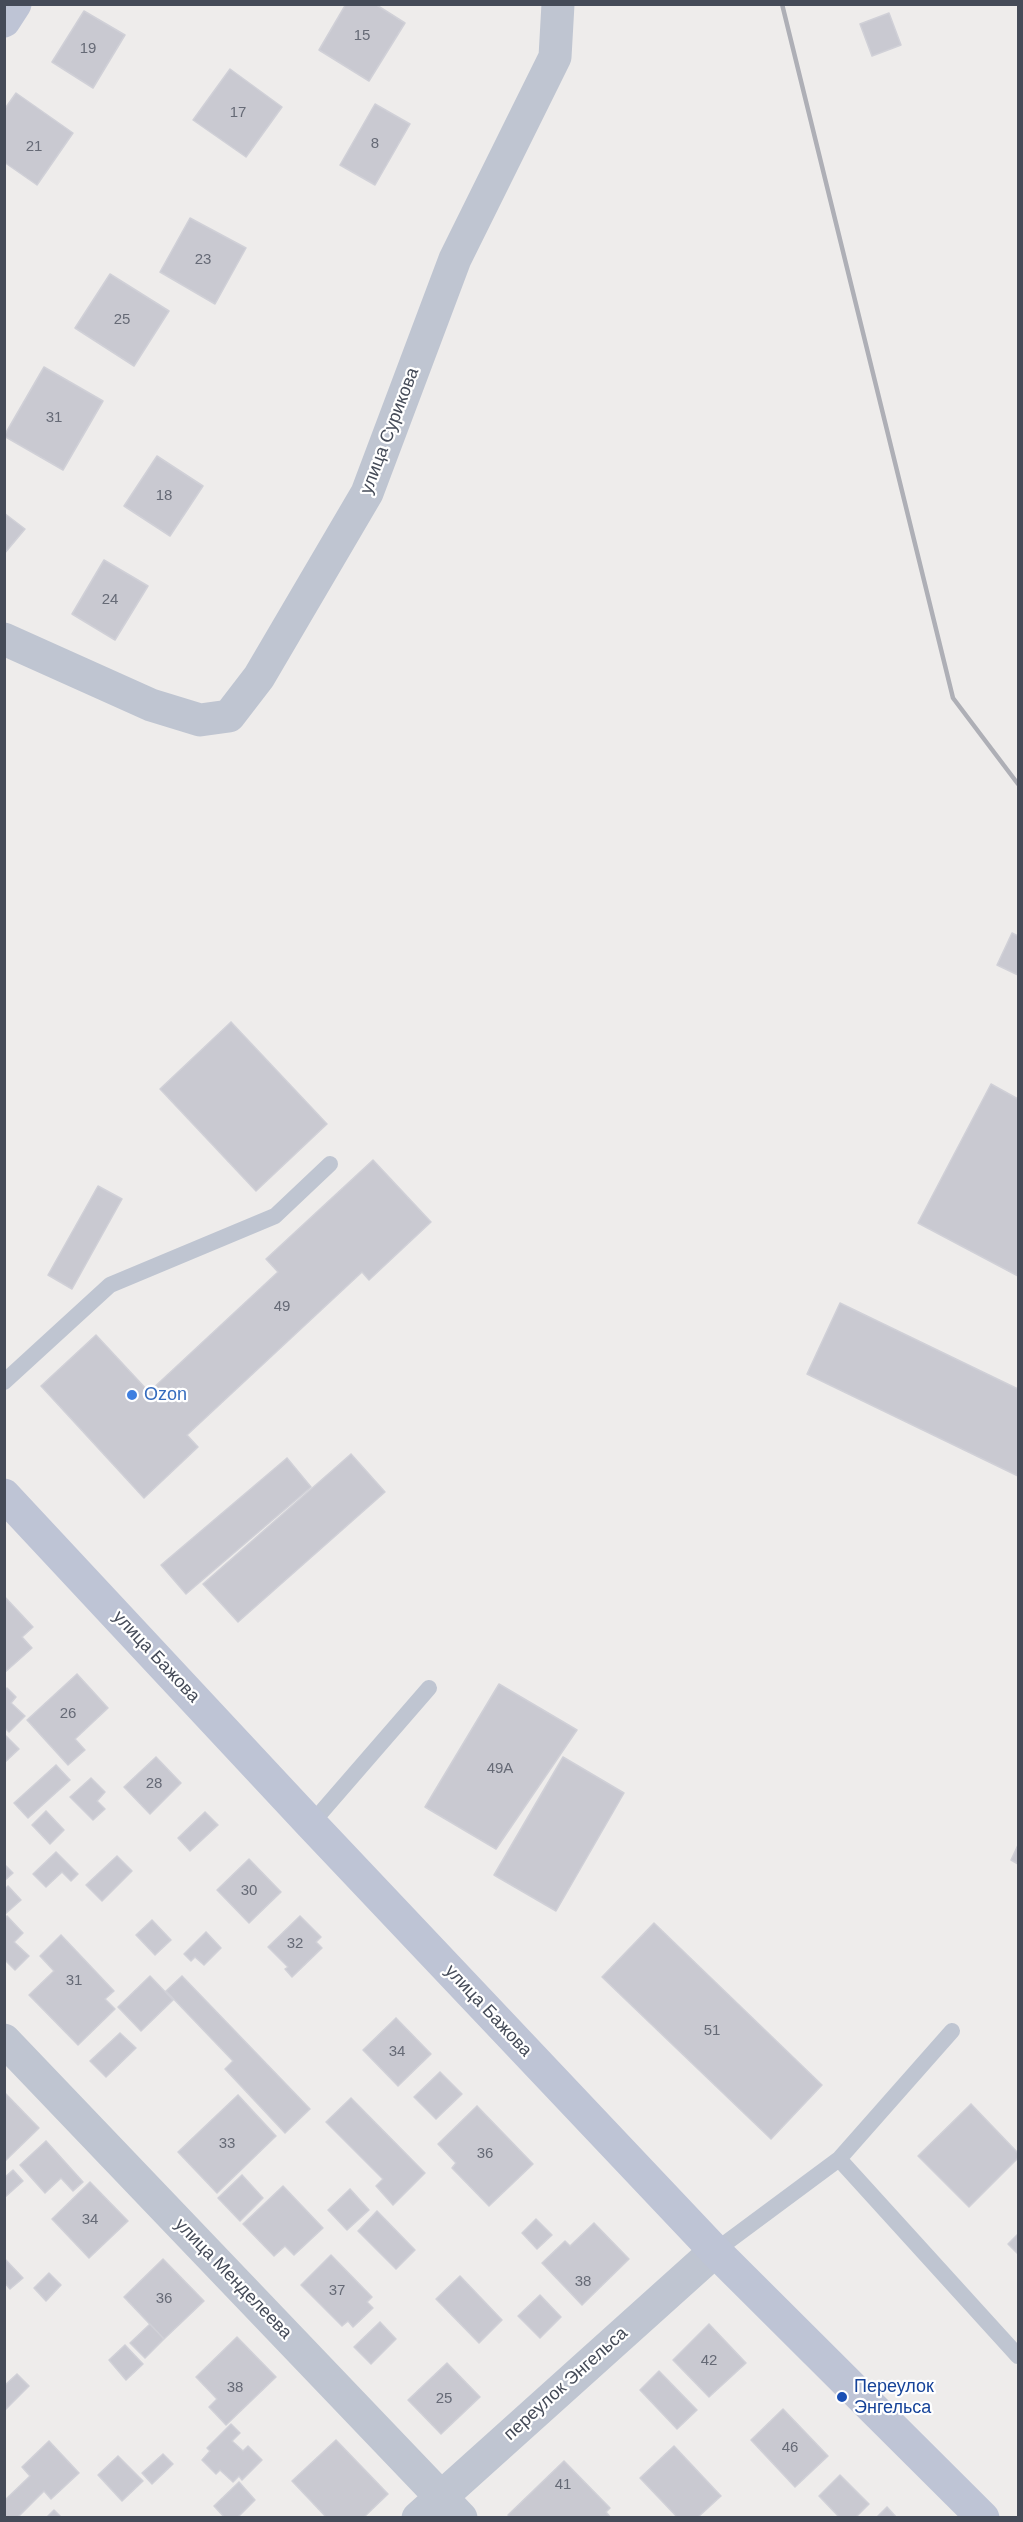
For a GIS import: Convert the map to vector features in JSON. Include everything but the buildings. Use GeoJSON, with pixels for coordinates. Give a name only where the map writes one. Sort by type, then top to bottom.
{"type":"FeatureCollection","features":[{"type":"Feature","properties":{"kind":"main road"},"geometry":{"type":"LineString","coordinates":[[4,21],[15,4]]}},
{"type":"Feature","properties":{"kind":"main road","name":"улица Бажова"},"geometry":{"type":"LineString","coordinates":[[4,1495],[715,2251],[983,2517]]}},
{"type":"Feature","properties":{"kind":"street","name":"улица Сурикова"},"geometry":{"type":"LineString","coordinates":[[4,639],[151,705],[200,720],[229,716],[259,677],[367,493],[455,259],[555,57],[558,4]]}},
{"type":"Feature","properties":{"kind":"street","name":"улица Менделеева"},"geometry":{"type":"LineString","coordinates":[[4,2040],[440,2510]]}},
{"type":"Feature","properties":{"kind":"street","name":"переулок Энгельса"},"geometry":{"type":"LineString","coordinates":[[440,2510],[715,2251]]}},
{"type":"Feature","properties":{"kind":"lane"},"geometry":{"type":"LineString","coordinates":[[4,1382],[110,1285],[275,1216],[330,1164]]}},
{"type":"Feature","properties":{"kind":"lane"},"geometry":{"type":"LineString","coordinates":[[311,1824],[429,1688]]}},
{"type":"Feature","properties":{"kind":"lane"},"geometry":{"type":"LineString","coordinates":[[715,2251],[839,2159],[952,2031]]}},
{"type":"Feature","properties":{"kind":"lane"},"geometry":{"type":"LineString","coordinates":[[839,2159],[1018,2356]]}},
{"type":"Feature","properties":{"kind":"railway"},"geometry":{"type":"LineString","coordinates":[[782,4],[953,698],[1018,784]]}},
{"type":"Feature","properties":{"kind":"place","name":"Ozon"},"geometry":{"type":"Point","coordinates":[132,1395]}},
{"type":"Feature","properties":{"kind":"place","name":"Переулок Энгельса"},"geometry":{"type":"Point","coordinates":[842,2397]}}]}
